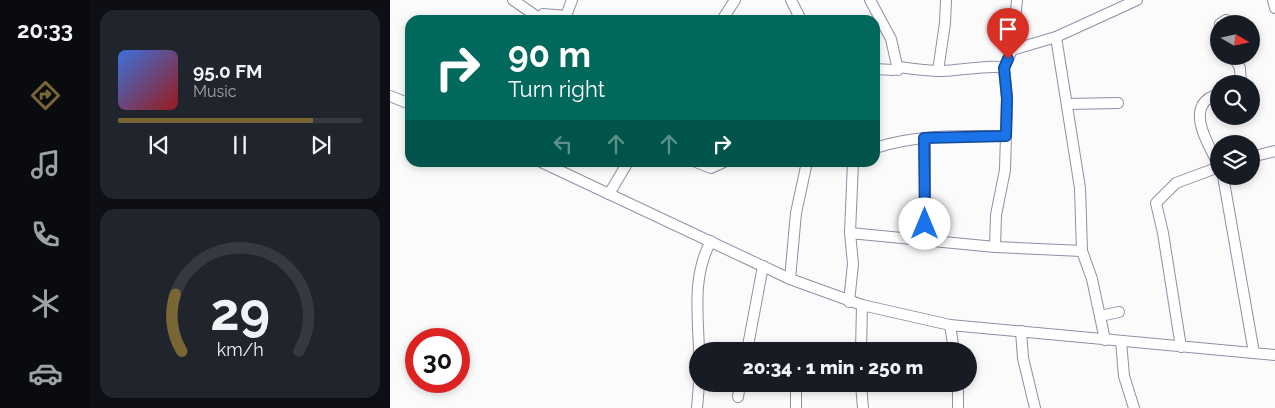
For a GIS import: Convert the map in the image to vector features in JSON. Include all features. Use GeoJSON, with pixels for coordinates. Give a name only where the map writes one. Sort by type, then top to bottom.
{"type":"FeatureCollection","features":[{"type":"Feature","properties":{"kind":"street"},"geometry":{"type":"LineString","coordinates":[[512,0],[533,15]]}},
{"type":"Feature","properties":{"kind":"street"},"geometry":{"type":"LineString","coordinates":[[570,15],[572,0]]}},
{"type":"Feature","properties":{"kind":"street"},"geometry":{"type":"LineString","coordinates":[[725,15],[735,0]]}},
{"type":"Feature","properties":{"kind":"street"},"geometry":{"type":"LineString","coordinates":[[791,0],[798,15]]}},
{"type":"Feature","properties":{"kind":"street"},"geometry":{"type":"LineString","coordinates":[[870,0],[878,15]]}},
{"type":"Feature","properties":{"kind":"street"},"geometry":{"type":"LineString","coordinates":[[938,71],[946,23],[946,0]]}},
{"type":"Feature","properties":{"kind":"street"},"geometry":{"type":"LineString","coordinates":[[994,247],[996,215],[1005,170],[1007,98],[1004,68],[1012,50],[1017,0]]}},
{"type":"Feature","properties":{"kind":"street"},"geometry":{"type":"LineString","coordinates":[[1012,50],[1056,36],[1138,0]]}},
{"type":"Feature","properties":{"kind":"street"},"geometry":{"type":"LineString","coordinates":[[1273,0],[1275,8]]}},
{"type":"Feature","properties":{"kind":"street"},"geometry":{"type":"LineString","coordinates":[[880,19],[891,39],[898,69]]}},
{"type":"Feature","properties":{"kind":"street"},"geometry":{"type":"LineString","coordinates":[[1056,36],[1080,188],[1082,251],[1105,340]]}},
{"type":"Feature","properties":{"kind":"street"},"geometry":{"type":"LineString","coordinates":[[880,68],[938,71],[974,70],[996,65],[1004,68]]}},
{"type":"Feature","properties":{"kind":"street"},"geometry":{"type":"LineString","coordinates":[[390,96],[405,102]]}},
{"type":"Feature","properties":{"kind":"street"},"geometry":{"type":"LineString","coordinates":[[1210,96],[1202,104],[1200,114],[1205,141],[1210,150]]}},
{"type":"Feature","properties":{"kind":"street"},"geometry":{"type":"LineString","coordinates":[[1068,104],[1118,103]]}},
{"type":"Feature","properties":{"kind":"street"},"geometry":{"type":"LineString","coordinates":[[880,147],[903,140],[924,138],[1006,136]]}},
{"type":"Feature","properties":{"kind":"street"},"geometry":{"type":"LineString","coordinates":[[924,138],[925,241]]}},
{"type":"Feature","properties":{"kind":"street"},"geometry":{"type":"LineString","coordinates":[[1260,155],[1275,151]]}},
{"type":"Feature","properties":{"kind":"street"},"geometry":{"type":"LineString","coordinates":[[551,167],[790,279],[849,302],[950,325],[1275,355]]}},
{"type":"Feature","properties":{"kind":"street"},"geometry":{"type":"LineString","coordinates":[[608,194],[624,167]]}},
{"type":"Feature","properties":{"kind":"street"},"geometry":{"type":"LineString","coordinates":[[790,279],[796,213],[806,167]]}},
{"type":"Feature","properties":{"kind":"street"},"geometry":{"type":"LineString","coordinates":[[849,302],[853,264],[850,233],[853,167]]}},
{"type":"Feature","properties":{"kind":"street"},"geometry":{"type":"LineString","coordinates":[[1181,346],[1163,234],[1156,203],[1176,183],[1210,170]]}},
{"type":"Feature","properties":{"kind":"street"},"geometry":{"type":"LineString","coordinates":[[1225,185],[1254,353]]}},
{"type":"Feature","properties":{"kind":"street"},"geometry":{"type":"LineString","coordinates":[[850,233],[994,247],[1082,251]]}},
{"type":"Feature","properties":{"kind":"street"},"geometry":{"type":"LineString","coordinates":[[699,342],[696,295],[702,257],[711,241]]}},
{"type":"Feature","properties":{"kind":"street"},"geometry":{"type":"LineString","coordinates":[[748,342],[763,266]]}},
{"type":"Feature","properties":{"kind":"street"},"geometry":{"type":"LineString","coordinates":[[860,342],[862,305]]}},
{"type":"Feature","properties":{"kind":"street"},"geometry":{"type":"LineString","coordinates":[[1100,316],[1119,312]]}},
{"type":"Feature","properties":{"kind":"street"},"geometry":{"type":"LineString","coordinates":[[950,325],[953,342]]}},
{"type":"Feature","properties":{"kind":"street"},"geometry":{"type":"LineString","coordinates":[[1021,331],[1023,358],[1035,408]]}},
{"type":"Feature","properties":{"kind":"street"},"geometry":{"type":"LineString","coordinates":[[1122,341],[1124,376],[1134,408]]}},
{"type":"Feature","properties":{"kind":"street"},"geometry":{"type":"LineString","coordinates":[[697,408],[698,392]]}},
{"type":"Feature","properties":{"kind":"street"},"geometry":{"type":"LineString","coordinates":[[738,398],[739,392]]}},
{"type":"Feature","properties":{"kind":"street"},"geometry":{"type":"LineString","coordinates":[[796,392],[796,408]]}},
{"type":"Feature","properties":{"kind":"street"},"geometry":{"type":"LineString","coordinates":[[862,392],[863,408]]}},
{"type":"Feature","properties":{"kind":"street"},"geometry":{"type":"LineString","coordinates":[[958,392],[958,408]]}},
{"type":"Feature","properties":{"kind":"route"},"geometry":{"type":"LineString","coordinates":[[925,224],[924,138],[944,136],[1006,136],[1007,98],[1004,68],[1008,59]]}}]}
